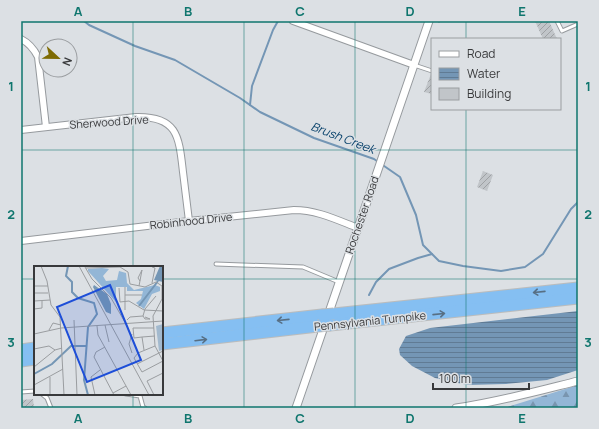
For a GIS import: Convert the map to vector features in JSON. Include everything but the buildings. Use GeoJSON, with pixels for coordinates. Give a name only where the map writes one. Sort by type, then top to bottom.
{"type":"FeatureCollection","features":[{"type":"Feature","properties":{"kind":"highway","name":"Pennsylvania Turnpike"},"geometry":{"type":"LineString","coordinates":[[163,344],[318,326],[332,319],[578,288]]}},
{"type":"Feature","properties":{"kind":"highway","name":"Pennsylvania Turnpike"},"geometry":{"type":"LineString","coordinates":[[163,333],[322,315],[332,319],[578,298]]}},
{"type":"Feature","properties":{"kind":"highway"},"geometry":{"type":"LineString","coordinates":[[21,350],[34,348]]}},
{"type":"Feature","properties":{"kind":"highway"},"geometry":{"type":"LineString","coordinates":[[21,360],[34,359]]}},
{"type":"Feature","properties":{"kind":"street"},"geometry":{"type":"LineString","coordinates":[[293,21],[414,65]]}},
{"type":"Feature","properties":{"kind":"street","name":"Rochester Road"},"geometry":{"type":"LineString","coordinates":[[296,408],[429,21]]}},
{"type":"Feature","properties":{"kind":"street"},"geometry":{"type":"LineString","coordinates":[[21,39],[30,45],[38,57],[46,127]]}},
{"type":"Feature","properties":{"kind":"street","name":"Sherwood Drive"},"geometry":{"type":"LineString","coordinates":[[21,130],[136,117],[154,118],[162,121],[174,131],[180,146],[189,221]]}},
{"type":"Feature","properties":{"kind":"street","name":"Robinhood Drive"},"geometry":{"type":"LineString","coordinates":[[21,241],[294,210],[315,212],[358,228]]}},
{"type":"Feature","properties":{"kind":"street"},"geometry":{"type":"LineString","coordinates":[[456,408],[509,398],[578,381]]}},
{"type":"Feature","properties":{"kind":"lane"},"geometry":{"type":"LineString","coordinates":[[557,21],[562,31],[578,24]]}},
{"type":"Feature","properties":{"kind":"lane"},"geometry":{"type":"LineString","coordinates":[[414,65],[431,71]]}},
{"type":"Feature","properties":{"kind":"lane"},"geometry":{"type":"LineString","coordinates":[[216,264],[302,267],[339,282]]}},
{"type":"Feature","properties":{"kind":"lane"},"geometry":{"type":"LineString","coordinates":[[21,392],[34,391]]}},
{"type":"Feature","properties":{"kind":"lane"},"geometry":{"type":"LineString","coordinates":[[43,395],[51,408]]}},
{"type":"Feature","properties":{"kind":"lane"},"geometry":{"type":"LineString","coordinates":[[133,395],[140,396],[143,407],[145,408]]}},
{"type":"Feature","properties":{"kind":"green space"},"geometry":{"type":"Polygon","coordinates":[[[578,385],[578,408],[504,408],[578,385]]]}},
{"type":"Feature","properties":{"kind":"water"},"geometry":{"type":"Polygon","coordinates":[[[578,311],[578,370],[547,380],[506,384],[467,385],[435,378],[412,366],[400,355],[399,349],[406,336],[430,328],[578,311]]]}},
{"type":"Feature","properties":{"kind":"waterway","name":"Brush Creek"},"geometry":{"type":"LineString","coordinates":[[84,21],[89,25],[135,46],[175,60],[240,98],[260,112],[314,138],[374,159],[400,177],[416,215],[423,245],[439,261],[501,271],[525,267],[543,254],[571,209],[578,202]]}},
{"type":"Feature","properties":{"kind":"waterway"},"geometry":{"type":"LineString","coordinates":[[250,105],[252,86],[273,30],[278,21]]}},
{"type":"Feature","properties":{"kind":"waterway"},"geometry":{"type":"LineString","coordinates":[[369,295],[376,282],[389,269],[432,254]]}}]}
